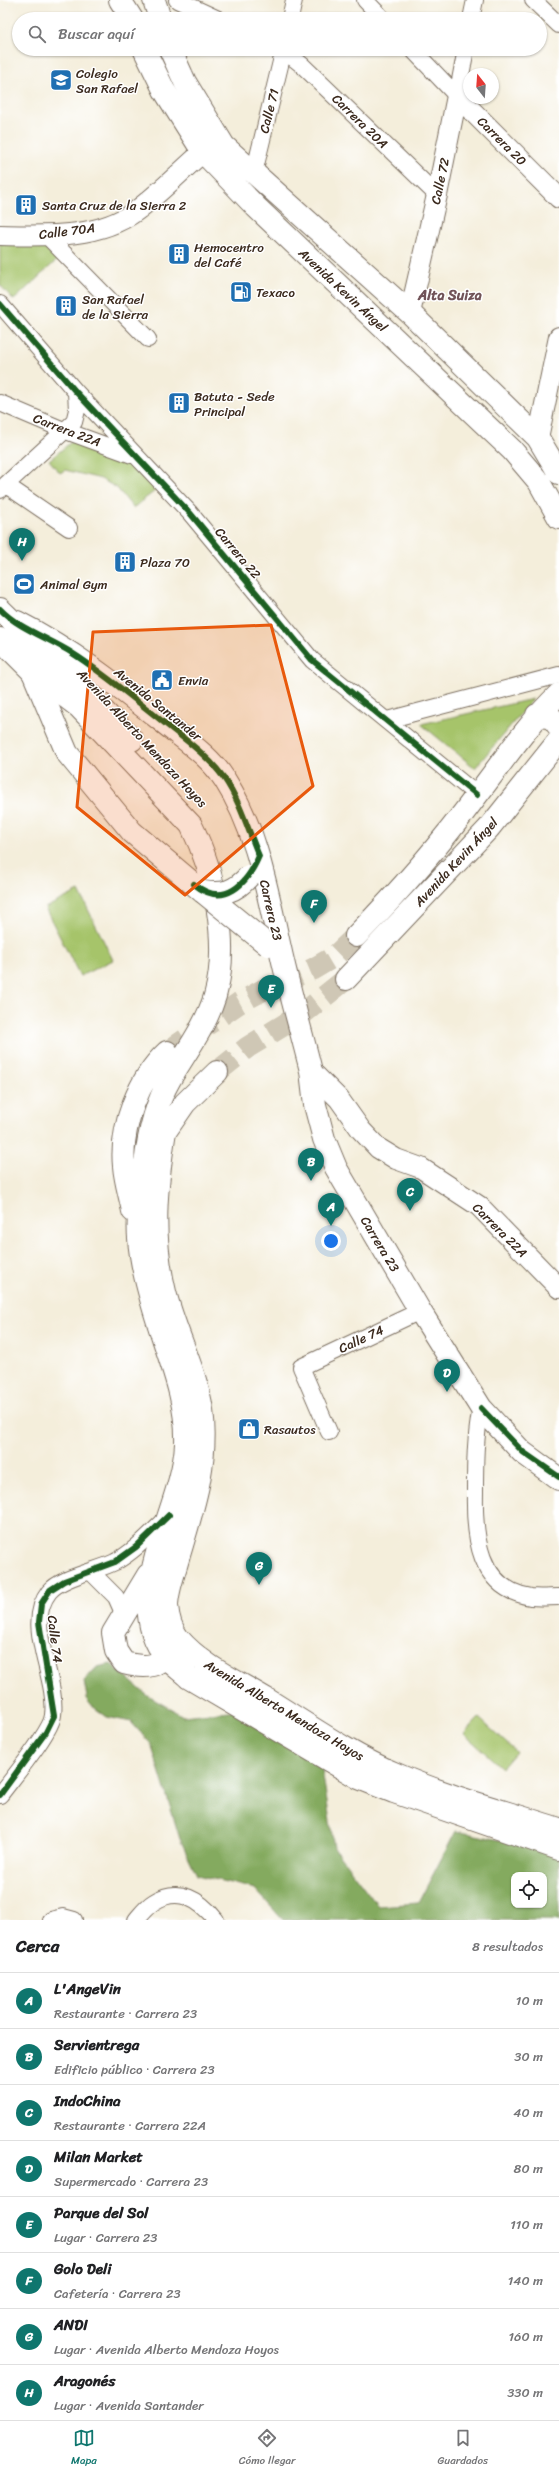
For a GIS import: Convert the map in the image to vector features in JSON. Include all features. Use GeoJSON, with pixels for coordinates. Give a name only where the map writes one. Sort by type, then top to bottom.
{"type":"FeatureCollection","features":[{"type":"Feature","properties":{"kind":"main road"},"geometry":{"type":"LineString","coordinates":[[120,0],[128,12]]}},
{"type":"Feature","properties":{"kind":"main road"},"geometry":{"type":"LineString","coordinates":[[130,0],[131,12]]}},
{"type":"Feature","properties":{"kind":"main road","name":"Avenida Kevin Ángel"},"geometry":{"type":"LineString","coordinates":[[147,56],[164,90],[203,152],[264,216],[512,450],[539,482],[559,518]]}},
{"type":"Feature","properties":{"kind":"main road","name":"Avenida Kevin Ángel"},"geometry":{"type":"LineString","coordinates":[[173,56],[185,82],[210,127],[224,146],[410,313],[538,438],[559,472]]}},
{"type":"Feature","properties":{"kind":"main road","name":"Avenida Santander"},"geometry":{"type":"LineString","coordinates":[[4,614],[53,641],[92,666],[209,760],[224,779],[235,798],[258,856]]}},
{"type":"Feature","properties":{"kind":"main road","name":"Avenida Alberto Mendoza Hoyos"},"geometry":{"type":"LineString","coordinates":[[4,614],[88,695],[188,799],[203,819],[220,860],[234,935],[234,967],[228,1000],[206,1044],[181,1084],[170,1111],[165,1132],[156,1197],[155,1237],[165,1292],[196,1387],[202,1411],[204,1442],[204,1457],[195,1500],[170,1588],[167,1606],[171,1624],[177,1637],[204,1662],[364,1759],[398,1775],[559,1829]]}},
{"type":"Feature","properties":{"kind":"main road"},"geometry":{"type":"LineString","coordinates":[[0,639],[32,670],[67,753],[132,832],[199,888],[228,892],[239,887],[249,876],[258,856]]}},
{"type":"Feature","properties":{"kind":"main road","name":"Avenida Alberto Mendoza Hoyos"},"geometry":{"type":"LineString","coordinates":[[32,670],[79,707],[191,825],[200,844],[222,932],[222,962],[214,997],[192,1043],[169,1081],[156,1109],[145,1162],[138,1237],[150,1295],[178,1386],[183,1411],[186,1443],[182,1469],[154,1566],[148,1598],[149,1618],[155,1639],[166,1657],[190,1678],[359,1778],[394,1792],[559,1849]]}},
{"type":"Feature","properties":{"kind":"main road","name":"Avenida Kevin Ángel"},"geometry":{"type":"LineString","coordinates":[[356,936],[401,889],[478,795],[507,752],[537,715],[559,694]]}},
{"type":"Feature","properties":{"kind":"main road"},"geometry":{"type":"LineString","coordinates":[[537,715],[552,718],[559,727]]}},
{"type":"Feature","properties":{"kind":"main road","name":"Avenida Kevin Ángel"},"geometry":{"type":"LineString","coordinates":[[346,979],[489,828],[559,740]]}},
{"type":"Feature","properties":{"kind":"main road"},"geometry":{"type":"LineString","coordinates":[[507,752],[509,765],[514,772],[531,776]]}},
{"type":"Feature","properties":{"kind":"main road","name":"Carrera 23"},"geometry":{"type":"LineString","coordinates":[[258,856],[311,1071],[315,1105],[324,1139],[336,1168],[420,1311],[481,1408],[522,1452],[559,1479]]}},
{"type":"Feature","properties":{"kind":"main road","name":"Carrera 23"},"geometry":{"type":"LineString","coordinates":[[199,888],[268,945],[284,965]]}},
{"type":"Feature","properties":{"kind":"main road"},"geometry":{"type":"LineString","coordinates":[[138,1237],[124,1165],[125,1140],[139,1088],[147,1074],[167,1052]]}},
{"type":"Feature","properties":{"kind":"main road"},"geometry":{"type":"LineString","coordinates":[[165,1132],[186,1103],[218,1072]]}},
{"type":"Feature","properties":{"kind":"main road"},"geometry":{"type":"LineString","coordinates":[[154,1566],[113,1633],[116,1651],[124,1663],[140,1667],[153,1666],[166,1657],[177,1637]]}},
{"type":"Feature","properties":{"kind":"street"},"geometry":{"type":"LineString","coordinates":[[291,12],[294,0]]}},
{"type":"Feature","properties":{"kind":"street"},"geometry":{"type":"LineString","coordinates":[[365,0],[376,12]]}},
{"type":"Feature","properties":{"kind":"street"},"geometry":{"type":"LineString","coordinates":[[472,12],[475,0]]}},
{"type":"Feature","properties":{"kind":"street"},"geometry":{"type":"LineString","coordinates":[[533,0],[545,12]]}},
{"type":"Feature","properties":{"kind":"street"},"geometry":{"type":"LineString","coordinates":[[163,4],[192,12]]}},
{"type":"Feature","properties":{"kind":"street"},"geometry":{"type":"LineString","coordinates":[[547,13],[559,25]]}},
{"type":"Feature","properties":{"kind":"street","name":"Calle 71"},"geometry":{"type":"LineString","coordinates":[[254,173],[281,56]]}},
{"type":"Feature","properties":{"kind":"street","name":"Carrera 20A"},"geometry":{"type":"LineString","coordinates":[[290,56],[437,195]]}},
{"type":"Feature","properties":{"kind":"street","name":"Carrera 20"},"geometry":{"type":"LineString","coordinates":[[419,56],[559,198]]}},
{"type":"Feature","properties":{"kind":"street","name":"Calle 72"},"geometry":{"type":"LineString","coordinates":[[410,313],[437,195],[465,56]]}},
{"type":"Feature","properties":{"kind":"street","name":"Calle 70A"},"geometry":{"type":"LineString","coordinates":[[0,235],[47,236],[87,232],[124,217],[136,211],[203,152]]}},
{"type":"Feature","properties":{"kind":"street"},"geometry":{"type":"LineString","coordinates":[[47,236],[148,339]]}},
{"type":"Feature","properties":{"kind":"street","name":"Carrera 22"},"geometry":{"type":"LineString","coordinates":[[0,304],[76,392],[190,513],[312,660],[478,795]]}},
{"type":"Feature","properties":{"kind":"street"},"geometry":{"type":"LineString","coordinates":[[538,438],[559,337]]}},
{"type":"Feature","properties":{"kind":"street"},"geometry":{"type":"LineString","coordinates":[[69,528],[3,487],[66,431],[74,422],[77,410],[76,392]]}},
{"type":"Feature","properties":{"kind":"street","name":"Carrera 22A"},"geometry":{"type":"LineString","coordinates":[[0,403],[66,431],[136,456]]}},
{"type":"Feature","properties":{"kind":"street"},"geometry":{"type":"LineString","coordinates":[[387,720],[559,675]]}},
{"type":"Feature","properties":{"kind":"street","name":"Carrera 22A"},"geometry":{"type":"LineString","coordinates":[[311,1071],[339,1099],[361,1130],[378,1148],[396,1159],[421,1168],[479,1206],[559,1288]]}},
{"type":"Feature","properties":{"kind":"street","name":"Calle 74"},"geometry":{"type":"LineString","coordinates":[[329,1432],[301,1367],[420,1311]]}},
{"type":"Feature","properties":{"kind":"street"},"geometry":{"type":"LineString","coordinates":[[481,1408],[475,1449],[474,1526],[479,1552],[492,1574],[507,1588],[531,1597],[559,1597]]}},
{"type":"Feature","properties":{"kind":"street","name":"Calle 74"},"geometry":{"type":"LineString","coordinates":[[0,1795],[46,1732],[54,1716],[39,1622],[41,1604],[50,1590],[64,1581],[115,1562],[136,1548],[169,1515]]}},
{"type":"Feature","properties":{"kind":"street"},"geometry":{"type":"LineString","coordinates":[[91,1572],[116,1597],[124,1615]]}},
{"type":"Feature","properties":{"kind":"street"},"geometry":{"type":"LineString","coordinates":[[136,1920],[153,1902],[170,1895],[188,1896],[204,1905],[216,1920]]}},
{"type":"Feature","properties":{"kind":"street"},"geometry":{"type":"LineString","coordinates":[[51,1920],[63,1917],[74,1920]]}},
{"type":"Feature","properties":{"kind":"highlighted area"},"geometry":{"type":"Polygon","coordinates":[[[271,625],[313,786],[185,895],[77,807],[93,632],[271,625]]]}},
{"type":"Feature","properties":{"kind":"green space"},"geometry":{"type":"Polygon","coordinates":[[[40,242],[57,260],[14,300],[0,285],[0,243],[40,242]]]}},
{"type":"Feature","properties":{"kind":"green space"},"geometry":{"type":"Polygon","coordinates":[[[75,439],[141,465],[160,487],[133,508],[117,488],[101,479],[65,470],[60,473],[49,460],[75,439]]]}},
{"type":"Feature","properties":{"kind":"green space"},"geometry":{"type":"Polygon","coordinates":[[[533,699],[475,768],[421,724],[533,699]]]}},
{"type":"Feature","properties":{"kind":"green space"},"geometry":{"type":"Polygon","coordinates":[[[79,891],[113,960],[80,976],[45,908],[79,891]]]}},
{"type":"Feature","properties":{"kind":"green space"},"geometry":{"type":"Polygon","coordinates":[[[111,1664],[148,1696],[183,1716],[237,1710],[304,1746],[322,1769],[334,1848],[378,1906],[418,1903],[456,1831],[559,1852],[559,1920],[283,1920],[255,1889],[197,1875],[180,1839],[151,1744],[131,1722],[107,1717],[88,1703],[84,1681],[97,1667],[111,1664]]]}},
{"type":"Feature","properties":{"kind":"green space"},"geometry":{"type":"Polygon","coordinates":[[[479,1718],[516,1752],[502,1768],[464,1734],[479,1718]]]}},
{"type":"Feature","properties":{"kind":"tunnel"},"geometry":{"type":"LineString","coordinates":[[167,1052],[239,1003],[263,990],[313,969],[335,956],[356,936]]}},
{"type":"Feature","properties":{"kind":"tunnel"},"geometry":{"type":"LineString","coordinates":[[217,1072],[248,1047],[305,1012],[346,979]]}},
{"type":"Feature","properties":{"kind":"cycle path"},"geometry":{"type":"LineString","coordinates":[[0,304],[76,392],[190,513],[312,660],[477,795]]}},
{"type":"Feature","properties":{"kind":"cycle path"},"geometry":{"type":"LineString","coordinates":[[0,609],[25,628],[72,653],[105,676],[192,745],[217,769],[224,778],[239,806],[259,856],[248,876],[241,884],[225,894],[215,894],[205,891],[194,884]]}},
{"type":"Feature","properties":{"kind":"cycle path"},"geometry":{"type":"LineString","coordinates":[[481,1408],[523,1452],[559,1477]]}},
{"type":"Feature","properties":{"kind":"cycle path"},"geometry":{"type":"LineString","coordinates":[[0,1795],[46,1732],[54,1716],[39,1622],[41,1604],[50,1590],[64,1581],[115,1562],[136,1547],[169,1515]]}},
{"type":"Feature","properties":{"kind":"place","name":"Colegio San Rafael"},"geometry":{"type":"Point","coordinates":[61,80]}},
{"type":"Feature","properties":{"kind":"place","name":"Santa Cruz de la Sierra 2"},"geometry":{"type":"Point","coordinates":[26,205]}},
{"type":"Feature","properties":{"kind":"place","name":"Hemocentro del Café"},"geometry":{"type":"Point","coordinates":[179,254]}},
{"type":"Feature","properties":{"kind":"place","name":"Texaco"},"geometry":{"type":"Point","coordinates":[241,292]}},
{"type":"Feature","properties":{"kind":"place","name":"San Rafael de la Sierra"},"geometry":{"type":"Point","coordinates":[66,306]}},
{"type":"Feature","properties":{"kind":"place","name":"Batuta - Sede Principal"},"geometry":{"type":"Point","coordinates":[179,403]}},
{"type":"Feature","properties":{"kind":"place","name":"Aragonés"},"geometry":{"type":"Point","coordinates":[22,561]}},
{"type":"Feature","properties":{"kind":"place","name":"Plaza 70"},"geometry":{"type":"Point","coordinates":[125,562]}},
{"type":"Feature","properties":{"kind":"place","name":"Animal Gym"},"geometry":{"type":"Point","coordinates":[24,584]}},
{"type":"Feature","properties":{"kind":"place","name":"Envia"},"geometry":{"type":"Point","coordinates":[162,680]}},
{"type":"Feature","properties":{"kind":"place","name":"Golo Deli"},"geometry":{"type":"Point","coordinates":[314,923]}},
{"type":"Feature","properties":{"kind":"place","name":"Parque del Sol"},"geometry":{"type":"Point","coordinates":[271,1008]}},
{"type":"Feature","properties":{"kind":"place","name":"Servientrega"},"geometry":{"type":"Point","coordinates":[311,1181]}},
{"type":"Feature","properties":{"kind":"place","name":"IndoChina"},"geometry":{"type":"Point","coordinates":[410,1211]}},
{"type":"Feature","properties":{"kind":"place","name":"L'AngeVin"},"geometry":{"type":"Point","coordinates":[331,1226]}},
{"type":"Feature","properties":{"kind":"place","name":"Milan Market"},"geometry":{"type":"Point","coordinates":[447,1392]}},
{"type":"Feature","properties":{"kind":"place","name":"Rasautos"},"geometry":{"type":"Point","coordinates":[249,1429]}},
{"type":"Feature","properties":{"kind":"place","name":"ANDI"},"geometry":{"type":"Point","coordinates":[259,1585]}},
{"type":"Feature","properties":{"kind":"district","name":"Alta Suiza"},"geometry":{"type":"Point","coordinates":[450,295]}}]}
